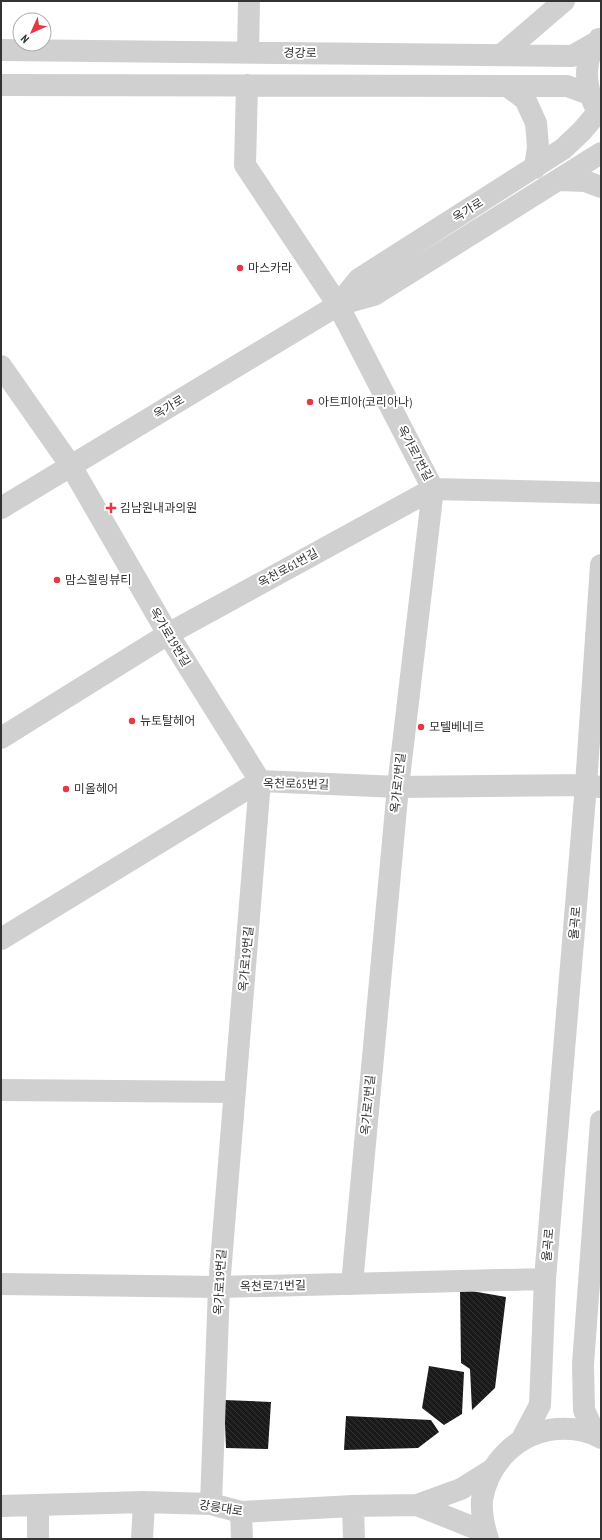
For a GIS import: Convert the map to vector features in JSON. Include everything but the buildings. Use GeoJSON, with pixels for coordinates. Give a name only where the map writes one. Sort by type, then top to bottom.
{"type":"FeatureCollection","features":[{"type":"Feature","properties":{"kind":"street"},"geometry":{"type":"LineString","coordinates":[[248,52],[249,1]]}},
{"type":"Feature","properties":{"kind":"street"},"geometry":{"type":"LineString","coordinates":[[501,55],[564,1]]}},
{"type":"Feature","properties":{"kind":"street"},"geometry":{"type":"LineString","coordinates":[[596,107],[586,76],[589,59],[598,40]]}},
{"type":"Feature","properties":{"kind":"street","name":"경강로"},"geometry":{"type":"LineString","coordinates":[[1,50],[572,56],[598,40]]}},
{"type":"Feature","properties":{"kind":"street"},"geometry":{"type":"LineString","coordinates":[[1,85],[567,86],[596,107]]}},
{"type":"Feature","properties":{"kind":"street","name":"옥가로7번길"},"geometry":{"type":"LineString","coordinates":[[247,85],[246,165],[338,305],[433,488],[398,787],[352,1284]]}},
{"type":"Feature","properties":{"kind":"street"},"geometry":{"type":"LineString","coordinates":[[507,86],[525,99],[536,123],[538,147],[535,168]]}},
{"type":"Feature","properties":{"kind":"street","name":"옥가로"},"geometry":{"type":"LineString","coordinates":[[338,305],[359,279],[564,149],[582,132],[596,107]]}},
{"type":"Feature","properties":{"kind":"street","name":"옥가로"},"geometry":{"type":"LineString","coordinates":[[1,508],[338,305],[374,295],[601,153]]}},
{"type":"Feature","properties":{"kind":"street"},"geometry":{"type":"LineString","coordinates":[[558,180],[585,181],[601,187]]}},
{"type":"Feature","properties":{"kind":"street","name":"옥가로19번길"},"geometry":{"type":"LineString","coordinates":[[1,366],[71,466],[168,634],[260,782],[219,1287],[212,1504]]}},
{"type":"Feature","properties":{"kind":"street"},"geometry":{"type":"LineString","coordinates":[[433,488],[601,493]]}},
{"type":"Feature","properties":{"kind":"street","name":"옥천로61번길"},"geometry":{"type":"LineString","coordinates":[[1,738],[168,634],[433,488]]}},
{"type":"Feature","properties":{"kind":"street","name":"율곡로"},"geometry":{"type":"LineString","coordinates":[[522,1439],[540,1405],[545,1279],[594,786],[601,565]]}},
{"type":"Feature","properties":{"kind":"street","name":"옥천로65번길"},"geometry":{"type":"LineString","coordinates":[[1,939],[260,782],[398,787],[594,786]]}},
{"type":"Feature","properties":{"kind":"street"},"geometry":{"type":"LineString","coordinates":[[1,1090],[235,1092]]}},
{"type":"Feature","properties":{"kind":"street"},"geometry":{"type":"LineString","coordinates":[[598,1436],[584,1410],[583,1364],[595,1276],[601,1121]]}},
{"type":"Feature","properties":{"kind":"street","name":"옥천로71번길"},"geometry":{"type":"LineString","coordinates":[[1,1284],[219,1287],[545,1279]]}},
{"type":"Feature","properties":{"kind":"street"},"geometry":{"type":"LineString","coordinates":[[488,1539],[483,1525],[482,1500],[489,1476],[502,1455],[522,1439],[545,1430],[570,1428],[598,1436]]}},
{"type":"Feature","properties":{"kind":"street"},"geometry":{"type":"LineString","coordinates":[[417,1505],[461,1489],[493,1469]]}},
{"type":"Feature","properties":{"kind":"street"},"geometry":{"type":"LineString","coordinates":[[142,1539],[144,1502]]}},
{"type":"Feature","properties":{"kind":"street","name":"강릉대로"},"geometry":{"type":"LineString","coordinates":[[1,1506],[144,1502],[212,1504],[241,1512],[353,1506],[417,1505]]}},
{"type":"Feature","properties":{"kind":"street"},"geometry":{"type":"LineString","coordinates":[[38,1505],[38,1539]]}},
{"type":"Feature","properties":{"kind":"street"},"geometry":{"type":"LineString","coordinates":[[417,1505],[477,1529],[484,1539]]}},
{"type":"Feature","properties":{"kind":"street"},"geometry":{"type":"LineString","coordinates":[[353,1506],[354,1539]]}},
{"type":"Feature","properties":{"kind":"street"},"geometry":{"type":"LineString","coordinates":[[241,1512],[242,1539]]}},
{"type":"Feature","properties":{"kind":"place","name":"마스카라"},"geometry":{"type":"Point","coordinates":[240,268]}},
{"type":"Feature","properties":{"kind":"place","name":"아트피아(코리아나)"},"geometry":{"type":"Point","coordinates":[310,402]}},
{"type":"Feature","properties":{"kind":"place","name":"김남원내과의원"},"geometry":{"type":"Point","coordinates":[111,508]}},
{"type":"Feature","properties":{"kind":"place","name":"맘스힐링뷰티"},"geometry":{"type":"Point","coordinates":[57,580]}},
{"type":"Feature","properties":{"kind":"place","name":"뉴토탈헤어"},"geometry":{"type":"Point","coordinates":[132,721]}},
{"type":"Feature","properties":{"kind":"place","name":"모텔베네르"},"geometry":{"type":"Point","coordinates":[421,727]}},
{"type":"Feature","properties":{"kind":"place","name":"미올헤어"},"geometry":{"type":"Point","coordinates":[66,789]}}]}
